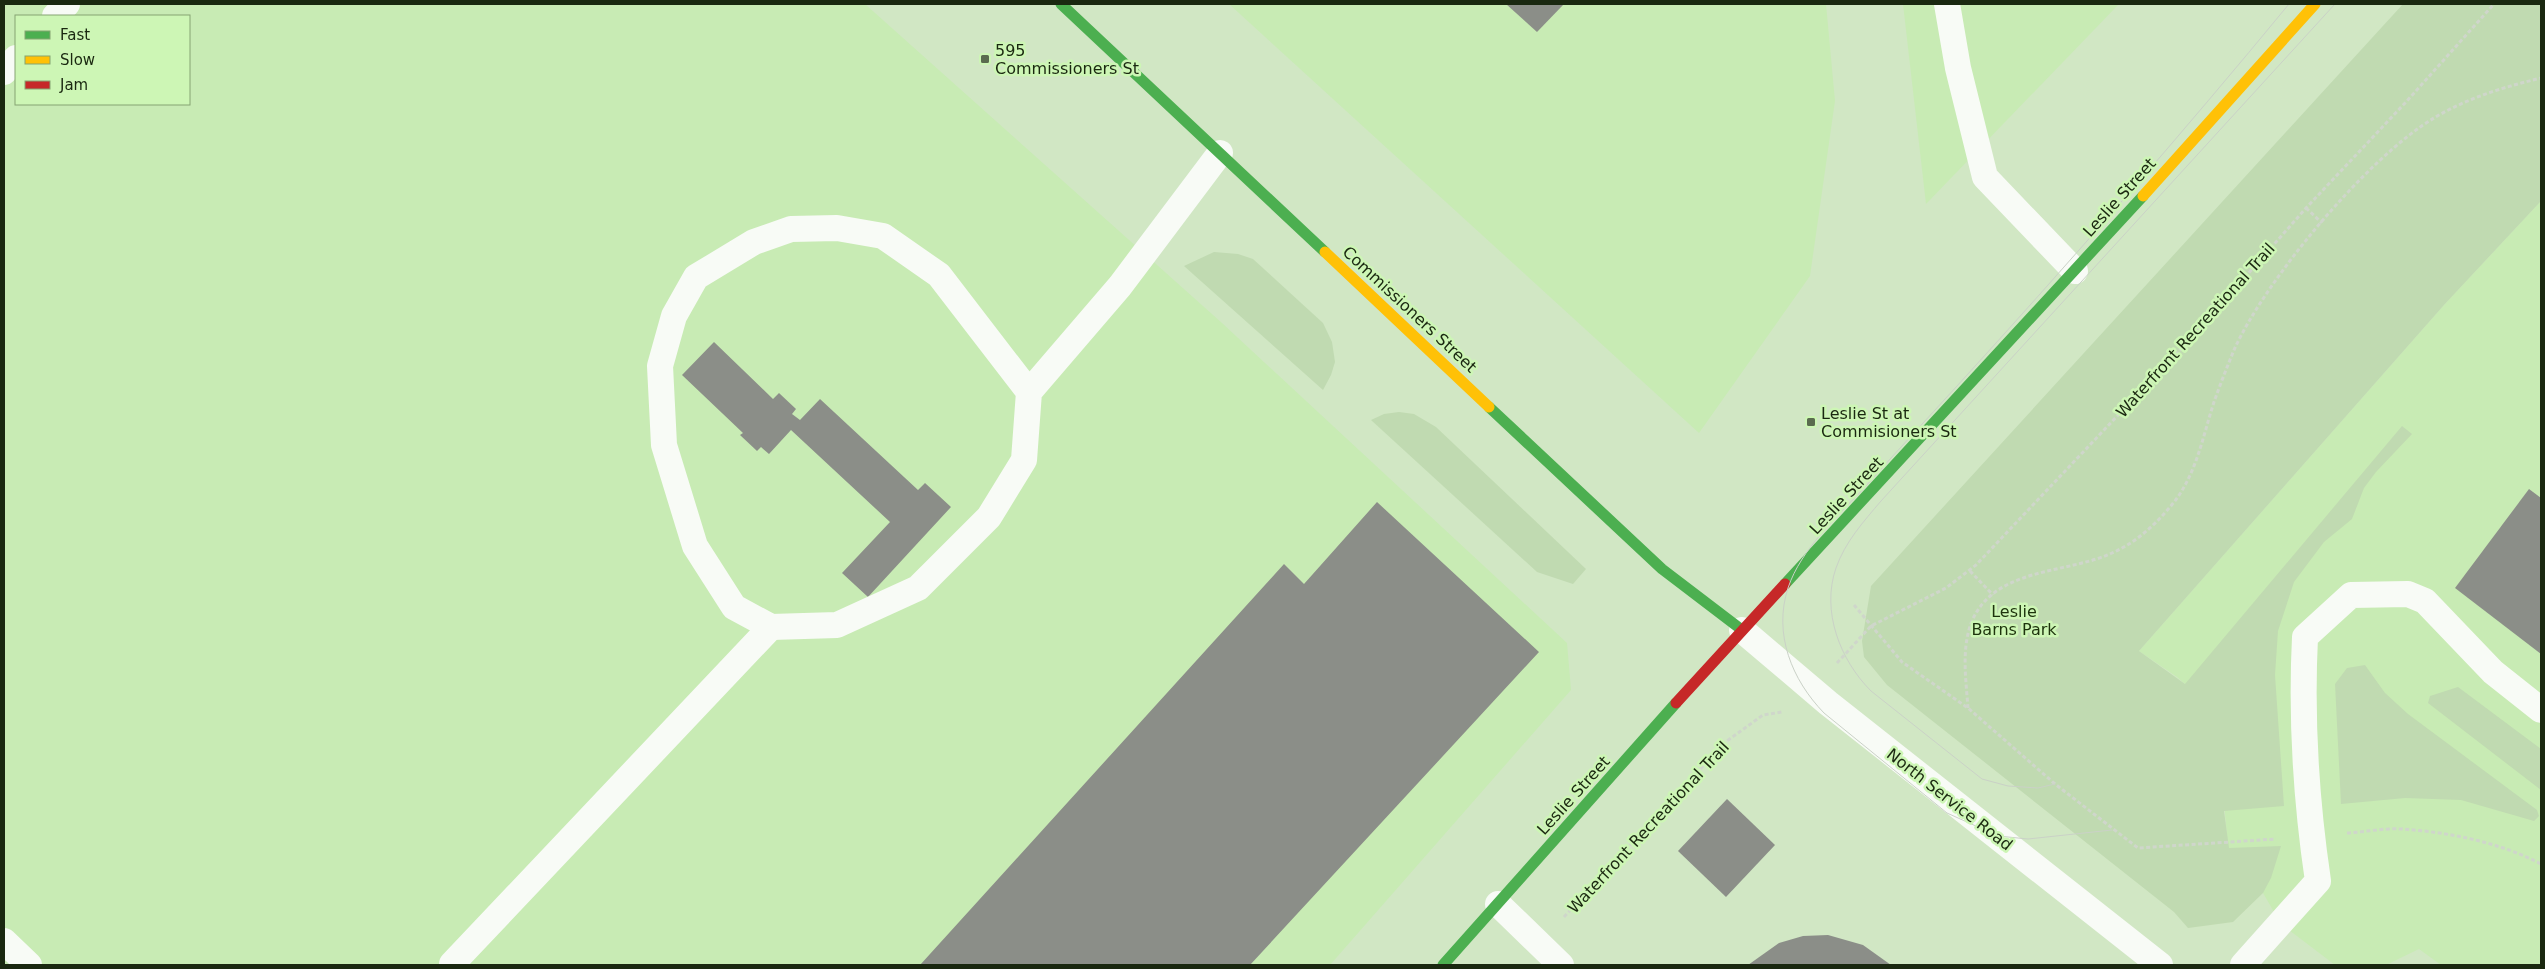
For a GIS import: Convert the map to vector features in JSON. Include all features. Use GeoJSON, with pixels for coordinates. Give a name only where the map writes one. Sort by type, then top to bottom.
{"type":"FeatureCollection","features":[{"type":"Feature","properties":{"kind":"street","name":"Commissioners Street"},"geometry":{"type":"LineString","coordinates":[[1061,4],[1662,569],[1742,630]]}},
{"type":"Feature","properties":{"kind":"street","name":"Leslie Street"},"geometry":{"type":"LineString","coordinates":[[1443,965],[1742,630],[2074,272],[2314,4]]}},
{"type":"Feature","properties":{"kind":"lane"},"geometry":{"type":"LineString","coordinates":[[56,15],[67,4]]}},
{"type":"Feature","properties":{"kind":"lane"},"geometry":{"type":"LineString","coordinates":[[1947,4],[1958,68],[1985,177],[2074,272]]}},
{"type":"Feature","properties":{"kind":"lane"},"geometry":{"type":"LineString","coordinates":[[4,72],[15,59]]}},
{"type":"Feature","properties":{"kind":"lane"},"geometry":{"type":"LineString","coordinates":[[1029,392],[939,275],[883,236],[837,228],[791,229],[754,242],[696,277],[674,316],[660,366],[664,445],[695,546],[734,607],[771,627],[837,625],[918,588],[989,517],[1024,460],[1029,392],[1132,270],[1220,153]]}},
{"type":"Feature","properties":{"kind":"lane"},"geometry":{"type":"LineString","coordinates":[[2243,965],[2318,881],[2308,816],[2303,682],[2305,637],[2352,595],[2408,594],[2425,601],[2493,672],[2541,710]]}},
{"type":"Feature","properties":{"kind":"lane"},"geometry":{"type":"LineString","coordinates":[[452,964],[771,627]]}},
{"type":"Feature","properties":{"kind":"lane","name":"North Service Road"},"geometry":{"type":"LineString","coordinates":[[1742,630],[1828,703],[2160,965]]}},
{"type":"Feature","properties":{"kind":"lane"},"geometry":{"type":"LineString","coordinates":[[1498,904],[1561,965]]}},
{"type":"Feature","properties":{"kind":"lane"},"geometry":{"type":"LineString","coordinates":[[4,940],[29,965]]}},
{"type":"Feature","properties":{"kind":"path","name":"Waterfront Recreational Trail"},"geometry":{"type":"LineString","coordinates":[[1872,626],[1946,588],[1970,571],[2196,334],[2306,208],[2406,102],[2494,4]]}},
{"type":"Feature","properties":{"kind":"path"},"geometry":{"type":"LineString","coordinates":[[1968,708],[1965,651],[1972,622],[1983,603],[1993,595],[2033,574],[2112,554],[2144,532],[2172,505],[2193,471],[2214,401],[2245,328],[2268,291],[2322,223],[2397,144],[2422,125],[2471,99],[2541,78]]}},
{"type":"Feature","properties":{"kind":"path"},"geometry":{"type":"LineString","coordinates":[[2306,208],[2322,223]]}},
{"type":"Feature","properties":{"kind":"path"},"geometry":{"type":"LineString","coordinates":[[1970,571],[1993,595]]}},
{"type":"Feature","properties":{"kind":"path"},"geometry":{"type":"LineString","coordinates":[[1854,605],[1902,662],[1968,708],[2055,784],[2138,848],[2400,829],[2466,837],[2529,857],[2541,864]]}},
{"type":"Feature","properties":{"kind":"path","name":"Waterfront Recreational Trail"},"geometry":{"type":"LineString","coordinates":[[1539,944],[1724,743],[1763,715],[1790,711]]}},
{"type":"Feature","properties":{"kind":"shaded area"},"geometry":{"type":"Polygon","coordinates":[[[4,4],[865,4],[1222,323],[1567,643],[1571,690],[1330,965],[4,965],[4,4]]]}},
{"type":"Feature","properties":{"kind":"shaded area"},"geometry":{"type":"Polygon","coordinates":[[[1229,4],[1826,4],[1835,101],[1810,276],[1699,433],[1229,4]]]}},
{"type":"Feature","properties":{"kind":"shaded area"},"geometry":{"type":"Polygon","coordinates":[[[1903,4],[2119,4],[1926,204],[1903,4]]]}},
{"type":"Feature","properties":{"kind":"shaded area"},"geometry":{"type":"Polygon","coordinates":[[[2541,201],[2541,965],[2441,965],[2419,949],[2386,965],[2335,965],[2281,924],[2263,893],[2230,870],[2216,711],[2177,677],[2139,651],[2444,305],[2541,201]]]}},
{"type":"Feature","properties":{"kind":"green space","name":"Leslie Barns Park"},"geometry":{"type":"Polygon","coordinates":[[[2403,4],[2541,4],[2541,201],[2444,305],[2139,651],[2185,684],[2402,426],[2412,434],[2376,472],[2364,488],[2352,519],[2324,542],[2294,582],[2278,631],[2275,675],[2284,806],[2224,811],[2229,848],[2281,846],[2271,878],[2263,893],[2233,922],[2188,928],[2174,912],[1887,685],[1864,657],[1862,641],[1871,586],[2403,4]]]}},
{"type":"Feature","properties":{"kind":"green space"},"geometry":{"type":"Polygon","coordinates":[[[1214,252],[1238,254],[1253,259],[1323,323],[1332,342],[1335,362],[1323,390],[1184,266],[1214,252]]]}},
{"type":"Feature","properties":{"kind":"green space"},"geometry":{"type":"Polygon","coordinates":[[[1399,412],[1414,414],[1436,427],[1586,569],[1573,584],[1537,572],[1371,420],[1384,414],[1399,412]]]}},
{"type":"Feature","properties":{"kind":"green space"},"geometry":{"type":"Polygon","coordinates":[[[2365,665],[2385,693],[2408,714],[2537,810],[2539,816],[2534,821],[2461,800],[2405,798],[2341,804],[2335,684],[2347,668],[2365,665]]]}},
{"type":"Feature","properties":{"kind":"green space"},"geometry":{"type":"Polygon","coordinates":[[[2458,687],[2541,749],[2541,790],[2428,703],[2430,696],[2458,687]]]}},
{"type":"Feature","properties":{"kind":"building"},"geometry":{"type":"Polygon","coordinates":[[[1506,4],[1564,4],[1537,32],[1506,4]]]}},
{"type":"Feature","properties":{"kind":"building"},"geometry":{"type":"Polygon","coordinates":[[[714,342],[773,399],[779,393],[796,409],[792,414],[800,420],[820,399],[918,490],[925,483],[951,507],[868,597],[842,573],[890,522],[791,430],[769,454],[761,447],[757,451],[740,435],[743,433],[682,375],[714,342]]]}},
{"type":"Feature","properties":{"kind":"building"},"geometry":{"type":"Polygon","coordinates":[[[2529,489],[2541,498],[2541,654],[2455,588],[2529,489]]]}},
{"type":"Feature","properties":{"kind":"building"},"geometry":{"type":"Polygon","coordinates":[[[1377,502],[1539,652],[1250,965],[920,965],[1284,564],[1304,584],[1377,502]]]}},
{"type":"Feature","properties":{"kind":"building"},"geometry":{"type":"Polygon","coordinates":[[[1727,799],[1775,845],[1726,897],[1678,851],[1727,799]]]}},
{"type":"Feature","properties":{"kind":"building"},"geometry":{"type":"Polygon","coordinates":[[[1828,935],[1863,945],[1891,965],[1748,965],[1779,943],[1803,936],[1828,935]]]}},
{"type":"Feature","properties":{"kind":"tram line"},"geometry":{"type":"LineString","coordinates":[[2112,830],[2028,839],[1998,836],[1947,813],[1824,713],[1813,700],[1803,686],[1788,655],[1784,639],[1784,605],[1794,574],[1821,534],[2084,244],[2289,4]]}},
{"type":"Feature","properties":{"kind":"tram line"},"geometry":{"type":"LineString","coordinates":[[2055,784],[2038,788],[2008,786],[1982,779],[1871,691],[1850,665],[1836,634],[1832,618],[1831,601],[1832,584],[1836,568],[1844,549],[1881,501],[2335,4]]}},
{"type":"Feature","properties":{"kind":"traffic: fast"},"geometry":{"type":"LineString","coordinates":[[1061,4],[1325,252]]}},
{"type":"Feature","properties":{"kind":"traffic: fast"},"geometry":{"type":"LineString","coordinates":[[1785,584],[2143,196]]}},
{"type":"Feature","properties":{"kind":"traffic: fast"},"geometry":{"type":"LineString","coordinates":[[1489,407],[1662,569],[1742,630]]}},
{"type":"Feature","properties":{"kind":"traffic: fast"},"geometry":{"type":"LineString","coordinates":[[1443,965],[1676,703]]}},
{"type":"Feature","properties":{"kind":"traffic: slow"},"geometry":{"type":"LineString","coordinates":[[2143,196],[2315,4]]}},
{"type":"Feature","properties":{"kind":"traffic: slow"},"geometry":{"type":"LineString","coordinates":[[1325,252],[1489,407]]}},
{"type":"Feature","properties":{"kind":"traffic: jam"},"geometry":{"type":"LineString","coordinates":[[1676,703],[1785,584]]}},
{"type":"Feature","properties":{"kind":"place","name":"595 Commissioners St"},"geometry":{"type":"Point","coordinates":[985,59]}},
{"type":"Feature","properties":{"kind":"place","name":"Leslie St at Commisioners St"},"geometry":{"type":"Point","coordinates":[1811,422]}}]}
